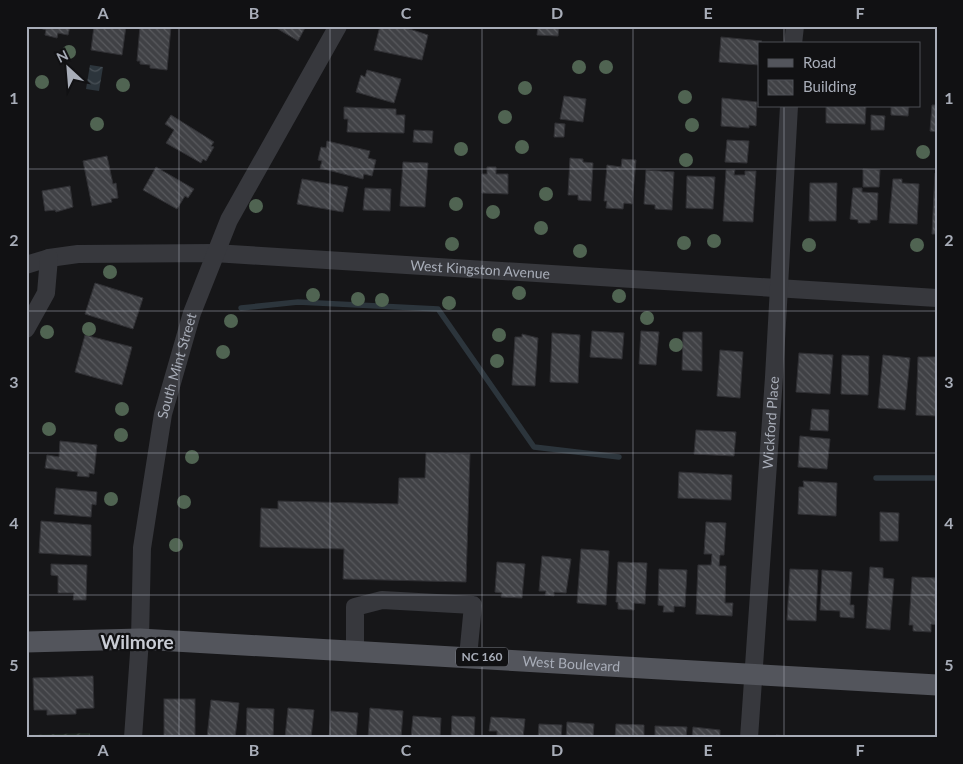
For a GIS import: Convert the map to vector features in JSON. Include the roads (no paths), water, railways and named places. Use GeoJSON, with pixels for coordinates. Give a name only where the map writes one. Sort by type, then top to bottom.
{"type":"FeatureCollection","features":[{"type":"Feature","properties":{"kind":"main road","name":"West Boulevard"},"geometry":{"type":"LineString","coordinates":[[26,642],[140,639],[468,656],[937,684]]}},
{"type":"Feature","properties":{"kind":"street","name":"South Mint Street"},"geometry":{"type":"LineString","coordinates":[[133,738],[140,639],[142,548],[163,414],[179,351],[214,253],[229,220],[338,26]]}},
{"type":"Feature","properties":{"kind":"street"},"geometry":{"type":"LineString","coordinates":[[793,42],[795,26]]}},
{"type":"Feature","properties":{"kind":"street","name":"Wickford Place"},"geometry":{"type":"LineString","coordinates":[[749,738],[752,674],[774,385],[789,108]]}},
{"type":"Feature","properties":{"kind":"street","name":"West Kingston Avenue"},"geometry":{"type":"LineString","coordinates":[[26,265],[49,258],[78,254],[214,253],[937,298]]}},
{"type":"Feature","properties":{"kind":"street"},"geometry":{"type":"LineString","coordinates":[[26,329],[46,293],[49,258]]}},
{"type":"Feature","properties":{"kind":"street"},"geometry":{"type":"LineString","coordinates":[[355,650],[355,607],[382,600],[473,605],[468,656]]}},
{"type":"Feature","properties":{"kind":"water"},"geometry":{"type":"Polygon","coordinates":[[[90,65],[103,67],[99,91],[86,89],[90,65]]]}},
{"type":"Feature","properties":{"kind":"waterway"},"geometry":{"type":"LineString","coordinates":[[241,308],[298,302],[438,309],[534,447],[619,457]]}},
{"type":"Feature","properties":{"kind":"waterway"},"geometry":{"type":"LineString","coordinates":[[876,478],[937,478]]}},
{"type":"Feature","properties":{"kind":"district","name":"Wilmore"},"geometry":{"type":"Point","coordinates":[137,642]}}]}
